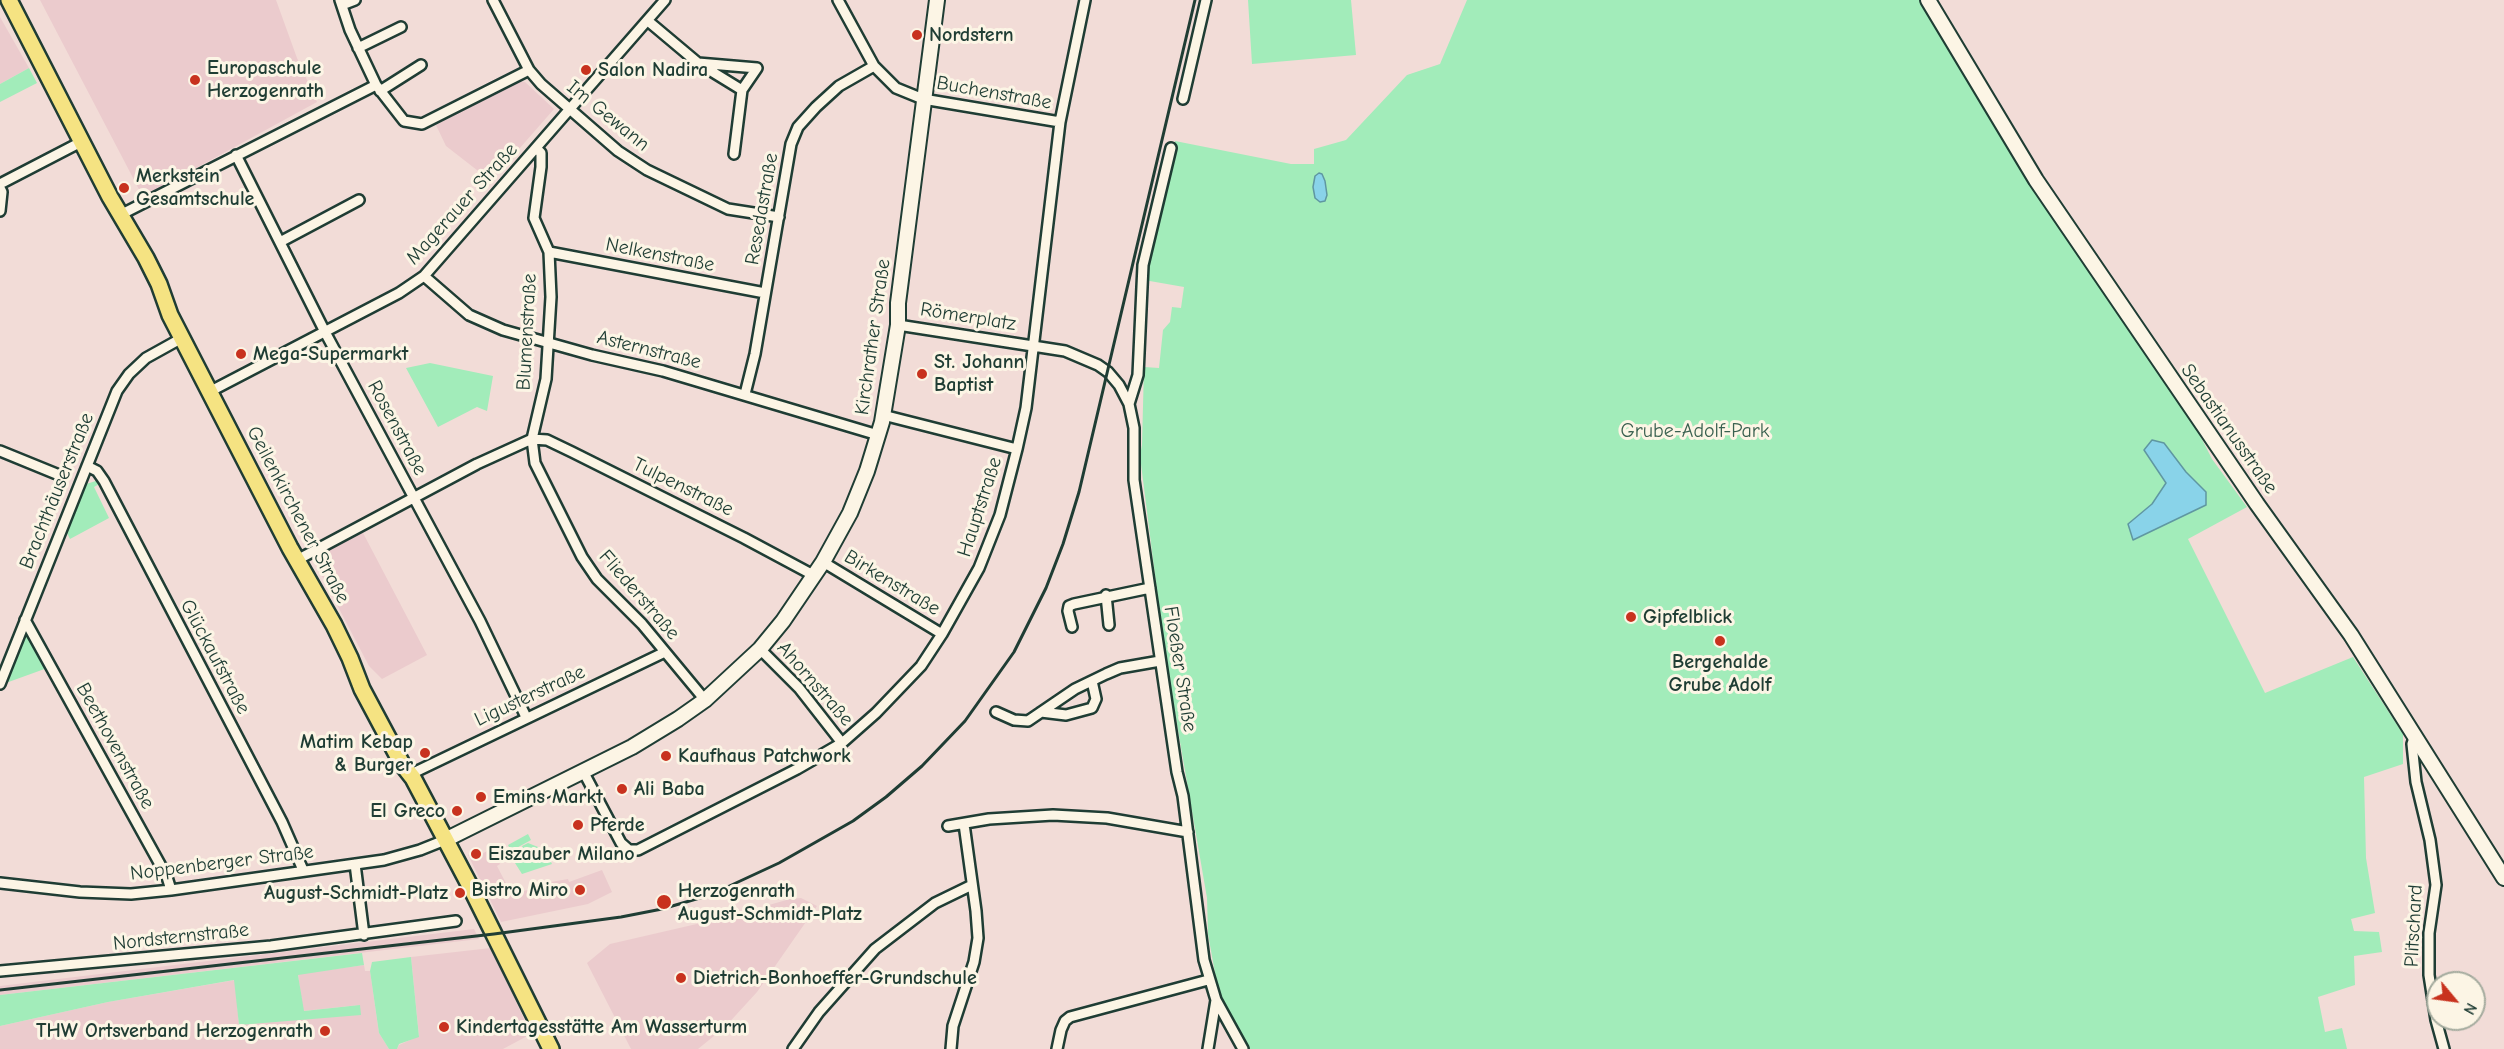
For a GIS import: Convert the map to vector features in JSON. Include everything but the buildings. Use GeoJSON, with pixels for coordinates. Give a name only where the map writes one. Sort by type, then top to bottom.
{"type":"FeatureCollection","features":[{"type":"Feature","properties":{"kind":"main road","name":"Geilenkirchener Straße"},"geometry":{"type":"LineString","coordinates":[[9,0],[81,142],[150,267],[209,392],[350,658],[362,689],[402,764],[411,774],[551,1049]]}},
{"type":"Feature","properties":{"kind":"main road","name":"Kirchrather Straße"},"geometry":{"type":"LineString","coordinates":[[584,771],[660,730],[705,700],[760,649],[815,576],[850,513],[883,415],[898,325],[898,303],[937,0]]}},
{"type":"Feature","properties":{"kind":"main road","name":"Sebastianusstraße"},"geometry":{"type":"LineString","coordinates":[[1928,0],[2036,180],[2257,504],[2351,635],[2504,878]]}},
{"type":"Feature","properties":{"kind":"main road"},"geometry":{"type":"LineString","coordinates":[[445,840],[584,771]]}},
{"type":"Feature","properties":{"kind":"street"},"geometry":{"type":"LineString","coordinates":[[355,0],[341,3],[358,48],[378,88],[404,121],[422,124],[529,70]]}},
{"type":"Feature","properties":{"kind":"street","name":"Im Gewann"},"geometry":{"type":"LineString","coordinates":[[493,0],[529,70],[541,84],[614,148],[647,170],[728,209],[779,217]]}},
{"type":"Feature","properties":{"kind":"street","name":"Magerauer Straße"},"geometry":{"type":"LineString","coordinates":[[209,392],[399,293],[424,276],[665,0]]}},
{"type":"Feature","properties":{"kind":"street","name":"Buchenstraße"},"geometry":{"type":"LineString","coordinates":[[838,0],[874,66],[896,88],[923,99],[1060,122]]}},
{"type":"Feature","properties":{"kind":"street","name":"Hauptstraße"},"geometry":{"type":"LineString","coordinates":[[584,771],[621,843],[629,850],[638,850],[797,769],[842,743],[876,713],[921,666],[942,634],[983,557],[1000,515],[1017,449],[1026,408],[1060,122],[1085,0]]}},
{"type":"Feature","properties":{"kind":"street"},"geometry":{"type":"LineString","coordinates":[[1183,99],[1206,0]]}},
{"type":"Feature","properties":{"kind":"street"},"geometry":{"type":"LineString","coordinates":[[648,21],[698,63],[742,90]]}},
{"type":"Feature","properties":{"kind":"street"},"geometry":{"type":"LineString","coordinates":[[358,48],[401,27]]}},
{"type":"Feature","properties":{"kind":"street"},"geometry":{"type":"LineString","coordinates":[[698,63],[757,69],[742,90],[734,154]]}},
{"type":"Feature","properties":{"kind":"street"},"geometry":{"type":"LineString","coordinates":[[120,215],[236,155],[422,65]]}},
{"type":"Feature","properties":{"kind":"street","name":"Resedastraße"},"geometry":{"type":"LineString","coordinates":[[745,394],[779,217],[787,160],[798,127],[839,86],[874,66]]}},
{"type":"Feature","properties":{"kind":"street"},"geometry":{"type":"LineString","coordinates":[[0,211],[2,192],[0,186],[81,142]]}},
{"type":"Feature","properties":{"kind":"street","name":"Blumenstraße"},"geometry":{"type":"LineString","coordinates":[[532,439],[546,379],[551,297],[549,252],[534,218],[541,167],[541,153],[536,148]]}},
{"type":"Feature","properties":{"kind":"street"},"geometry":{"type":"LineString","coordinates":[[1129,404],[1138,375],[1143,265],[1171,148]]}},
{"type":"Feature","properties":{"kind":"street","name":"Rosenstraße"},"geometry":{"type":"LineString","coordinates":[[236,155],[325,332],[480,621],[526,717]]}},
{"type":"Feature","properties":{"kind":"street"},"geometry":{"type":"LineString","coordinates":[[280,243],[359,200]]}},
{"type":"Feature","properties":{"kind":"street","name":"Nelkenstraße"},"geometry":{"type":"LineString","coordinates":[[549,252],[765,293]]}},
{"type":"Feature","properties":{"kind":"street","name":"Asternstraße"},"geometry":{"type":"LineString","coordinates":[[424,276],[469,315],[503,330],[663,371],[878,435]]}},
{"type":"Feature","properties":{"kind":"street","name":"Römerplatz"},"geometry":{"type":"LineString","coordinates":[[898,325],[1032,345]]}},
{"type":"Feature","properties":{"kind":"street","name":"Brachthäuserstraße"},"geometry":{"type":"LineString","coordinates":[[0,684],[117,391],[129,374],[146,358],[182,338]]}},
{"type":"Feature","properties":{"kind":"street","name":"Floeßer Straße"},"geometry":{"type":"LineString","coordinates":[[1032,345],[1065,351],[1098,365],[1108,372],[1119,385],[1129,404],[1134,428],[1134,480],[1188,832],[1204,960],[1216,1000],[1243,1049]]}},
{"type":"Feature","properties":{"kind":"street"},"geometry":{"type":"LineString","coordinates":[[883,415],[1017,449]]}},
{"type":"Feature","properties":{"kind":"street"},"geometry":{"type":"LineString","coordinates":[[297,560],[505,450],[532,439]]}},
{"type":"Feature","properties":{"kind":"street","name":"Tulpenstraße"},"geometry":{"type":"LineString","coordinates":[[532,439],[547,440],[572,452],[815,576]]}},
{"type":"Feature","properties":{"kind":"street","name":"Fliederstraße"},"geometry":{"type":"LineString","coordinates":[[532,439],[535,463],[582,557],[597,579],[665,652],[705,700]]}},
{"type":"Feature","properties":{"kind":"street"},"geometry":{"type":"LineString","coordinates":[[0,452],[59,475]]}},
{"type":"Feature","properties":{"kind":"street","name":"Glückaufstraße"},"geometry":{"type":"LineString","coordinates":[[87,466],[97,471],[104,481],[282,822],[303,870]]}},
{"type":"Feature","properties":{"kind":"street","name":"Birkenstraße"},"geometry":{"type":"LineString","coordinates":[[824,562],[942,634]]}},
{"type":"Feature","properties":{"kind":"street"},"geometry":{"type":"LineString","coordinates":[[1072,627],[1069,606],[1106,595],[1150,588]]}},
{"type":"Feature","properties":{"kind":"street"},"geometry":{"type":"LineString","coordinates":[[1106,595],[1109,626]]}},
{"type":"Feature","properties":{"kind":"street","name":"Beethovenstraße"},"geometry":{"type":"LineString","coordinates":[[25,620],[161,867],[171,890]]}},
{"type":"Feature","properties":{"kind":"street","name":"Ahornstraße"},"geometry":{"type":"LineString","coordinates":[[760,649],[799,688],[842,743]]}},
{"type":"Feature","properties":{"kind":"street","name":"Ligusterstraße"},"geometry":{"type":"LineString","coordinates":[[411,774],[665,652]]}},
{"type":"Feature","properties":{"kind":"street"},"geometry":{"type":"LineString","coordinates":[[996,712],[1020,722],[1028,721],[1058,699],[1120,668],[1160,661]]}},
{"type":"Feature","properties":{"kind":"street"},"geometry":{"type":"LineString","coordinates":[[1041,712],[1066,715],[1092,708],[1096,699],[1092,681]]}},
{"type":"Feature","properties":{"kind":"street","name":"Plitschard"},"geometry":{"type":"LineString","coordinates":[[2415,735],[2412,744],[2416,783],[2430,840],[2436,885],[2429,933],[2429,975],[2436,1020],[2444,1049]]}},
{"type":"Feature","properties":{"kind":"street"},"geometry":{"type":"LineString","coordinates":[[948,826],[1006,817],[1080,816],[1107,818],[1188,832]]}},
{"type":"Feature","properties":{"kind":"street"},"geometry":{"type":"LineString","coordinates":[[951,1049],[952,1026],[974,962],[978,939],[964,824]]}},
{"type":"Feature","properties":{"kind":"street","name":"Noppenberger Straße"},"geometry":{"type":"LineString","coordinates":[[0,883],[80,892],[131,894],[355,864],[411,853],[445,840]]}},
{"type":"Feature","properties":{"kind":"street"},"geometry":{"type":"LineString","coordinates":[[355,864],[364,935]]}},
{"type":"Feature","properties":{"kind":"street"},"geometry":{"type":"LineString","coordinates":[[793,1049],[819,1012],[875,949],[935,903],[972,885]]}},
{"type":"Feature","properties":{"kind":"street","name":"Nordsternstraße"},"geometry":{"type":"LineString","coordinates":[[0,971],[191,954],[364,935],[456,921]]}},
{"type":"Feature","properties":{"kind":"street"},"geometry":{"type":"LineString","coordinates":[[1057,1049],[1061,1030],[1065,1021],[1070,1017],[1209,980]]}},
{"type":"Feature","properties":{"kind":"street"},"geometry":{"type":"LineString","coordinates":[[1208,1049],[1216,1000]]}},
{"type":"Feature","properties":{"kind":"shaded area","name":"Europaschule Herzogenrath"},"geometry":{"type":"Polygon","coordinates":[[[40,0],[276,0],[297,58],[317,102],[143,197],[40,0]]]}},
{"type":"Feature","properties":{"kind":"shaded area"},"geometry":{"type":"Polygon","coordinates":[[[0,17],[29,68],[0,84],[0,17]]]}},
{"type":"Feature","properties":{"kind":"shaded area"},"geometry":{"type":"Polygon","coordinates":[[[517,81],[525,82],[554,109],[491,181],[446,146],[436,125],[517,81]]]}},
{"type":"Feature","properties":{"kind":"shaded area"},"geometry":{"type":"Polygon","coordinates":[[[362,531],[427,655],[382,679],[369,666],[312,557],[362,531]]]}},
{"type":"Feature","properties":{"kind":"shaded area"},"geometry":{"type":"Polygon","coordinates":[[[492,848],[500,864],[497,866],[511,893],[551,886],[551,882],[568,879],[569,882],[602,870],[612,892],[588,904],[501,922],[468,855],[479,849],[482,854],[492,848]]]}},
{"type":"Feature","properties":{"kind":"shaded area","name":"Dietrich-Bonhoeffer-Grundschule"},"geometry":{"type":"Polygon","coordinates":[[[801,898],[817,906],[757,992],[725,1027],[698,1049],[631,1049],[587,963],[610,944],[801,898]]]}},
{"type":"Feature","properties":{"kind":"shaded area"},"geometry":{"type":"Polygon","coordinates":[[[474,929],[479,939],[0,995],[0,986],[474,929]]]}},
{"type":"Feature","properties":{"kind":"shaded area"},"geometry":{"type":"Polygon","coordinates":[[[491,948],[531,1034],[503,1049],[397,1049],[399,1045],[419,1036],[411,957],[491,948]]]}},
{"type":"Feature","properties":{"kind":"shaded area"},"geometry":{"type":"Polygon","coordinates":[[[364,965],[365,971],[370,971],[379,1033],[389,1049],[0,1049],[0,1026],[108,1002],[235,980],[239,1025],[360,1005],[303,1011],[298,974],[364,965]]]}},
{"type":"Feature","properties":{"kind":"green space"},"geometry":{"type":"Polygon","coordinates":[[[1248,0],[1351,0],[1356,55],[1252,64],[1248,0]]]}},
{"type":"Feature","properties":{"kind":"green space","name":"Grube-Adolf-Park"},"geometry":{"type":"Polygon","coordinates":[[[1467,0],[1924,0],[1984,104],[1999,102],[2023,164],[2182,400],[2212,459],[2247,507],[2188,539],[2265,693],[2353,657],[2403,734],[2403,764],[2364,777],[2366,858],[2375,913],[2351,919],[2354,931],[2379,932],[2382,952],[2354,956],[2355,985],[2318,997],[2325,1032],[2342,1028],[2347,1049],[1247,1049],[1218,990],[1208,934],[1207,898],[1165,655],[1140,456],[1144,367],[1159,368],[1163,330],[1170,322],[1172,307],[1181,308],[1184,287],[1144,280],[1146,269],[1175,141],[1291,164],[1314,164],[1314,149],[1346,140],[1407,75],[1440,64],[1467,0]],[[2144,450],[2166,483],[2152,504],[2131,521],[2206,492],[2186,472],[2144,450]]]}},
{"type":"Feature","properties":{"kind":"green space"},"geometry":{"type":"Polygon","coordinates":[[[29,68],[37,83],[0,102],[0,84],[29,68]]]}},
{"type":"Feature","properties":{"kind":"green space"},"geometry":{"type":"Polygon","coordinates":[[[430,363],[493,376],[487,411],[477,407],[438,427],[406,368],[430,363]]]}},
{"type":"Feature","properties":{"kind":"green space"},"geometry":{"type":"Polygon","coordinates":[[[99,480],[101,483],[94,487],[109,518],[70,539],[65,529],[83,485],[99,480]]]}},
{"type":"Feature","properties":{"kind":"green space"},"geometry":{"type":"Polygon","coordinates":[[[26,623],[50,667],[3,684],[26,623]]]}},
{"type":"Feature","properties":{"kind":"green space"},"geometry":{"type":"Polygon","coordinates":[[[528,834],[531,840],[511,851],[508,845],[528,834]]]}},
{"type":"Feature","properties":{"kind":"green space"},"geometry":{"type":"Polygon","coordinates":[[[528,843],[538,847],[542,853],[546,852],[552,864],[522,874],[515,863],[526,856],[522,846],[528,843]]]}},
{"type":"Feature","properties":{"kind":"green space"},"geometry":{"type":"Polygon","coordinates":[[[362,953],[364,965],[298,975],[304,1011],[360,1005],[361,1015],[239,1025],[234,980],[108,1002],[0,1026],[0,995],[362,953]]]}},
{"type":"Feature","properties":{"kind":"green space"},"geometry":{"type":"Polygon","coordinates":[[[411,957],[419,1037],[399,1044],[397,1049],[389,1049],[379,1033],[370,971],[372,962],[411,957]]]}},
{"type":"Feature","properties":{"kind":"water"},"geometry":{"type":"Polygon","coordinates":[[[1319,173],[1325,181],[1327,195],[1325,201],[1320,202],[1315,198],[1313,187],[1315,176],[1319,173]]]}},
{"type":"Feature","properties":{"kind":"water"},"geometry":{"type":"Polygon","coordinates":[[[2152,440],[2164,443],[2186,472],[2206,492],[2206,505],[2133,540],[2128,524],[2152,504],[2166,483],[2144,450],[2152,440]]]}},
{"type":"Feature","properties":{"kind":"railway"},"geometry":{"type":"LineString","coordinates":[[0,990],[494,934],[621,917],[662,909],[710,895],[779,863],[853,821],[886,797],[922,766],[965,721],[1014,652],[1046,588],[1079,492],[1195,0]]}},
{"type":"Feature","properties":{"kind":"place","name":"Nordstern"},"geometry":{"type":"Point","coordinates":[917,35]}},
{"type":"Feature","properties":{"kind":"place","name":"Salon Nadira"},"geometry":{"type":"Point","coordinates":[586,70]}},
{"type":"Feature","properties":{"kind":"place","name":"Europaschule Herzogenrath"},"geometry":{"type":"Point","coordinates":[195,80]}},
{"type":"Feature","properties":{"kind":"place","name":"Merkstein Gesamtschule"},"geometry":{"type":"Point","coordinates":[124,188]}},
{"type":"Feature","properties":{"kind":"place","name":"Mega-Supermarkt"},"geometry":{"type":"Point","coordinates":[241,354]}},
{"type":"Feature","properties":{"kind":"place","name":"St. Johann Baptist"},"geometry":{"type":"Point","coordinates":[922,374]}},
{"type":"Feature","properties":{"kind":"place","name":"Gipfelblick"},"geometry":{"type":"Point","coordinates":[1631,617]}},
{"type":"Feature","properties":{"kind":"place","name":"Bergehalde Grube Adolf"},"geometry":{"type":"Point","coordinates":[1720,641]}},
{"type":"Feature","properties":{"kind":"place","name":"Matim Kebap & Burger"},"geometry":{"type":"Point","coordinates":[425,753]}},
{"type":"Feature","properties":{"kind":"place","name":"Kaufhaus Patchwork"},"geometry":{"type":"Point","coordinates":[666,756]}},
{"type":"Feature","properties":{"kind":"place","name":"Ali Baba"},"geometry":{"type":"Point","coordinates":[622,789]}},
{"type":"Feature","properties":{"kind":"place","name":"Emins Markt"},"geometry":{"type":"Point","coordinates":[481,797]}},
{"type":"Feature","properties":{"kind":"place","name":"El Greco"},"geometry":{"type":"Point","coordinates":[457,811]}},
{"type":"Feature","properties":{"kind":"place","name":"Pferde"},"geometry":{"type":"Point","coordinates":[578,825]}},
{"type":"Feature","properties":{"kind":"place","name":"Eiszauber Milano"},"geometry":{"type":"Point","coordinates":[476,854]}},
{"type":"Feature","properties":{"kind":"place","name":"Bistro Miro"},"geometry":{"type":"Point","coordinates":[580,890]}},
{"type":"Feature","properties":{"kind":"place","name":"August-Schmidt-Platz"},"geometry":{"type":"Point","coordinates":[460,893]}},
{"type":"Feature","properties":{"kind":"place","name":"Herzogenrath August-Schmidt-Platz"},"geometry":{"type":"Point","coordinates":[664,902]}},
{"type":"Feature","properties":{"kind":"place","name":"Dietrich-Bonhoeffer-Grundschule"},"geometry":{"type":"Point","coordinates":[681,978]}},
{"type":"Feature","properties":{"kind":"place","name":"Kindertagesstätte Am Wasserturm"},"geometry":{"type":"Point","coordinates":[444,1027]}},
{"type":"Feature","properties":{"kind":"place","name":"THW Ortsverband Herzogenrath"},"geometry":{"type":"Point","coordinates":[325,1031]}}]}
